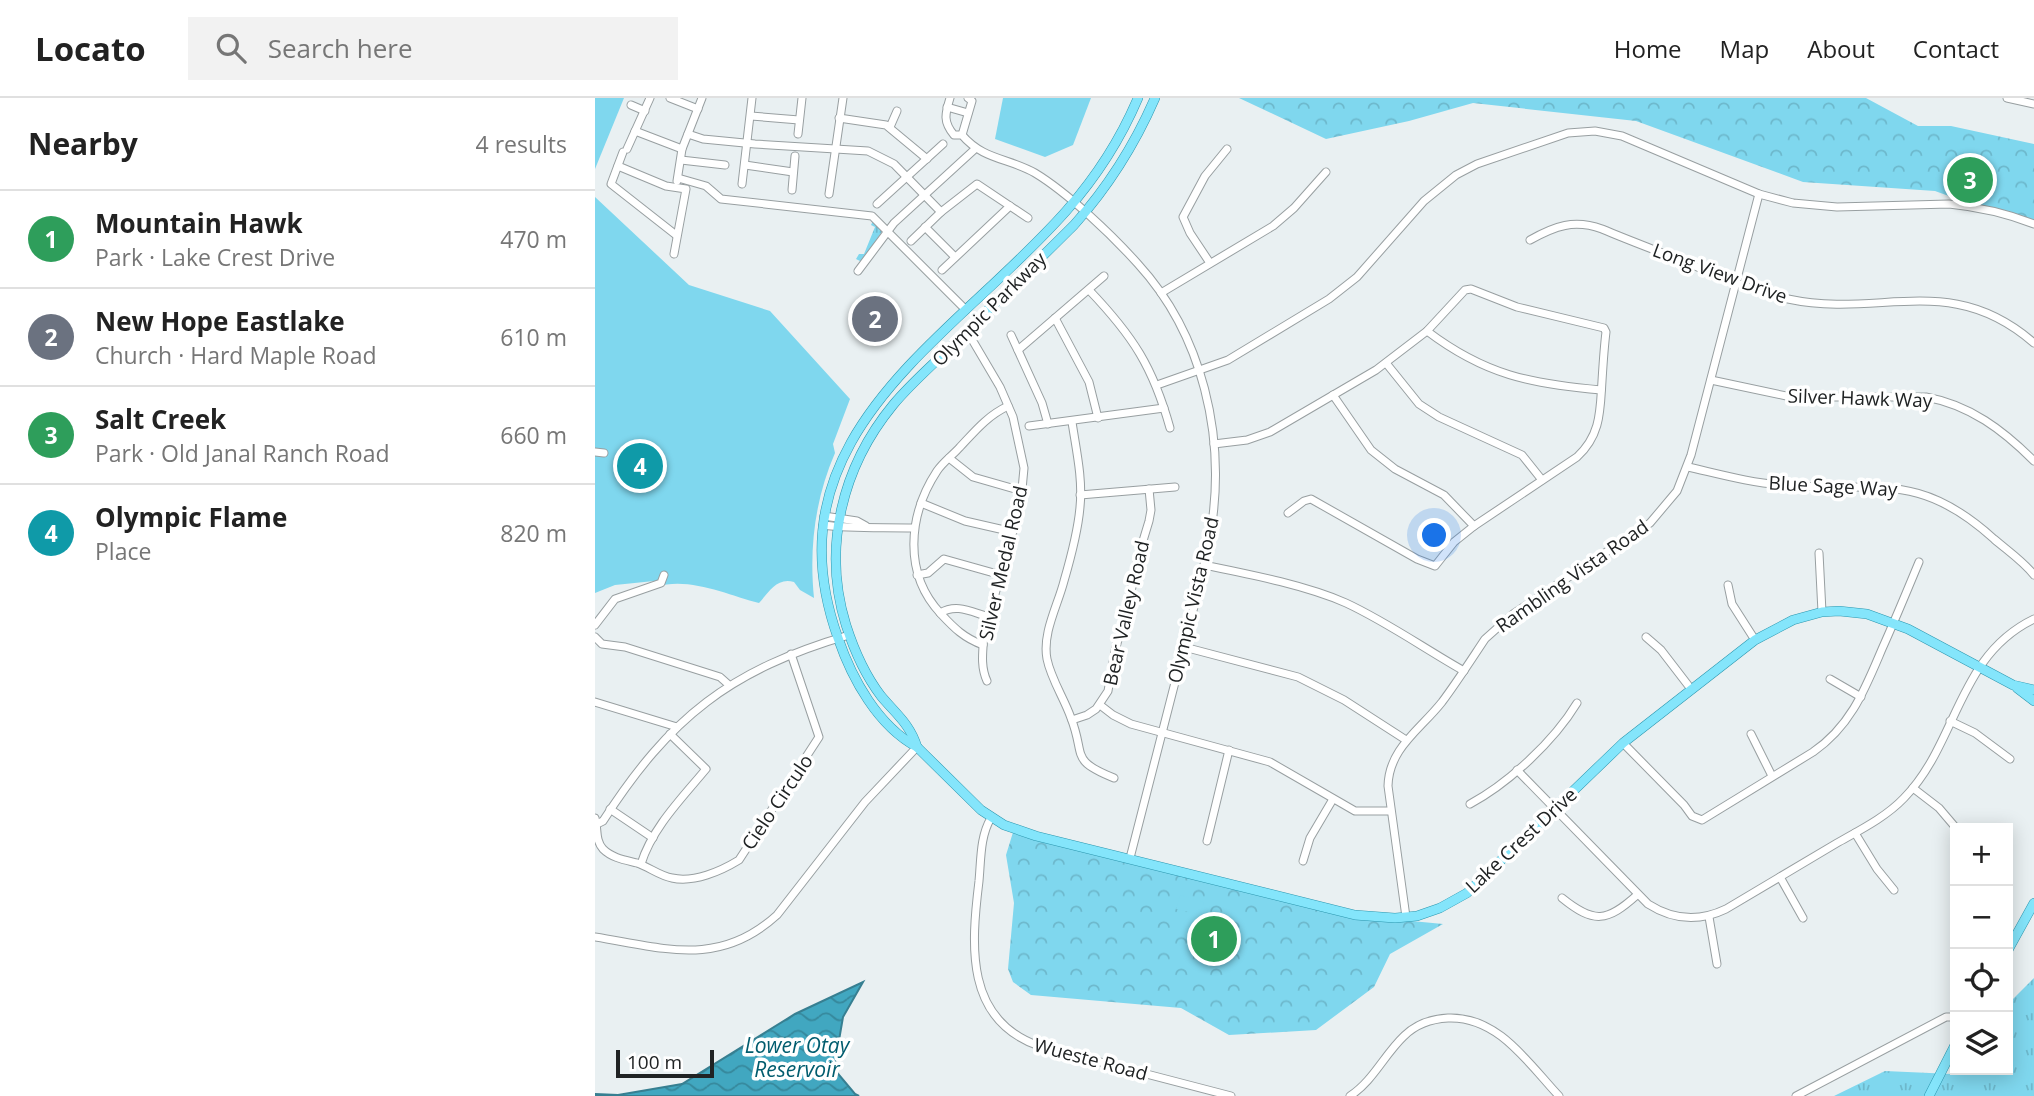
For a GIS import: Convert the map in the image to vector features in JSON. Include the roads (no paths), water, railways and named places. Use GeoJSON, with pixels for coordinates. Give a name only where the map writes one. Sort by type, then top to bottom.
{"type":"FeatureCollection","features":[{"type":"Feature","properties":{"kind":"main road","name":"Olympic Parkway"},"geometry":{"type":"LineString","coordinates":[[823,520],[834,476],[865,417],[884,391],[1073,202],[1100,168],[1137,98]]}},
{"type":"Feature","properties":{"kind":"main road","name":"Olympic Parkway"},"geometry":{"type":"LineString","coordinates":[[838,522],[849,479],[881,421],[895,403],[1085,213],[1113,175],[1143,125],[1155,98]]}},
{"type":"Feature","properties":{"kind":"main road","name":"Lake Crest Drive"},"geometry":{"type":"LineString","coordinates":[[823,520],[825,584],[838,638],[850,670],[867,697],[904,740],[918,747],[991,818],[1020,831],[1355,915],[1381,918],[1426,914],[1467,893],[1623,743],[1755,640],[1793,620],[1822,612],[1854,612],[1894,623],[2013,685],[2034,701]]}},
{"type":"Feature","properties":{"kind":"main road","name":"Lake Crest Drive"},"geometry":{"type":"LineString","coordinates":[[838,522],[836,570],[849,635],[871,682],[912,731],[918,747]]}},
{"type":"Feature","properties":{"kind":"main road","name":"Lake Crest Drive"},"geometry":{"type":"LineString","coordinates":[[2013,685],[2034,691]]}},
{"type":"Feature","properties":{"kind":"main road"},"geometry":{"type":"LineString","coordinates":[[2009,949],[2034,903]]}},
{"type":"Feature","properties":{"kind":"main road"},"geometry":{"type":"LineString","coordinates":[[1929,1096],[1950,1055]]}},
{"type":"Feature","properties":{"kind":"street"},"geometry":{"type":"LineString","coordinates":[[650,98],[611,184],[676,236]]}},
{"type":"Feature","properties":{"kind":"street"},"geometry":{"type":"LineString","coordinates":[[670,98],[698,109]]}},
{"type":"Feature","properties":{"kind":"street"},"geometry":{"type":"LineString","coordinates":[[677,183],[682,149],[702,98]]}},
{"type":"Feature","properties":{"kind":"street"},"geometry":{"type":"LineString","coordinates":[[743,184],[752,98]]}},
{"type":"Feature","properties":{"kind":"street"},"geometry":{"type":"LineString","coordinates":[[797,134],[802,98]]}},
{"type":"Feature","properties":{"kind":"street"},"geometry":{"type":"LineString","coordinates":[[829,194],[843,98]]}},
{"type":"Feature","properties":{"kind":"street"},"geometry":{"type":"LineString","coordinates":[[858,271],[888,231],[975,149],[962,135],[954,135],[948,128],[944,117],[950,98]]}},
{"type":"Feature","properties":{"kind":"street"},"geometry":{"type":"LineString","coordinates":[[962,135],[972,101],[968,98]]}},
{"type":"Feature","properties":{"kind":"street"},"geometry":{"type":"LineString","coordinates":[[2010,98],[2034,104]]}},
{"type":"Feature","properties":{"kind":"street"},"geometry":{"type":"LineString","coordinates":[[631,105],[645,111]]}},
{"type":"Feature","properties":{"kind":"street"},"geometry":{"type":"LineString","coordinates":[[947,107],[968,113]]}},
{"type":"Feature","properties":{"kind":"street"},"geometry":{"type":"LineString","coordinates":[[890,127],[897,111]]}},
{"type":"Feature","properties":{"kind":"street"},"geometry":{"type":"LineString","coordinates":[[751,116],[799,120]]}},
{"type":"Feature","properties":{"kind":"street"},"geometry":{"type":"LineString","coordinates":[[839,118],[890,127],[926,159]]}},
{"type":"Feature","properties":{"kind":"street"},"geometry":{"type":"LineString","coordinates":[[635,131],[682,149]]}},
{"type":"Feature","properties":{"kind":"street"},"geometry":{"type":"LineString","coordinates":[[1157,385],[1228,360],[1343,289],[1369,264],[1424,201],[1455,175],[1477,164],[1552,137],[1586,131],[1622,136],[1759,194],[1793,203],[1837,208],[1967,205],[2003,213],[2034,224]]}},
{"type":"Feature","properties":{"kind":"street"},"geometry":{"type":"LineString","coordinates":[[688,134],[703,139],[868,151],[894,164],[941,212]]}},
{"type":"Feature","properties":{"kind":"street"},"geometry":{"type":"LineString","coordinates":[[877,204],[943,144]]}},
{"type":"Feature","properties":{"kind":"street","name":"Olympic Vista Road"},"geometry":{"type":"LineString","coordinates":[[975,149],[1034,173],[1073,202],[1132,258],[1161,293],[1185,336],[1200,370],[1211,418],[1214,444],[1214,506],[1204,565],[1130,858]]}},
{"type":"Feature","properties":{"kind":"street"},"geometry":{"type":"LineString","coordinates":[[1210,263],[1183,217],[1205,176],[1227,149]]}},
{"type":"Feature","properties":{"kind":"street"},"geometry":{"type":"LineString","coordinates":[[792,190],[795,156]]}},
{"type":"Feature","properties":{"kind":"street"},"geometry":{"type":"LineString","coordinates":[[681,160],[725,164]]}},
{"type":"Feature","properties":{"kind":"street"},"geometry":{"type":"LineString","coordinates":[[745,165],[793,172]]}},
{"type":"Feature","properties":{"kind":"street"},"geometry":{"type":"LineString","coordinates":[[618,166],[666,186],[677,183],[706,186],[720,200],[872,216],[966,310]]}},
{"type":"Feature","properties":{"kind":"street"},"geometry":{"type":"LineString","coordinates":[[1161,293],[1284,218],[1326,172]]}},
{"type":"Feature","properties":{"kind":"street"},"geometry":{"type":"LineString","coordinates":[[674,254],[686,189],[677,183]]}},
{"type":"Feature","properties":{"kind":"street"},"geometry":{"type":"LineString","coordinates":[[911,240],[977,184],[1028,218]]}},
{"type":"Feature","properties":{"kind":"street","name":"Rambling Vista Road"},"geometry":{"type":"LineString","coordinates":[[1406,917],[1388,786],[1389,770],[1394,758],[1406,740],[1437,708],[1485,639],[1504,621],[1650,523],[1668,503],[1688,467],[1759,194]]}},
{"type":"Feature","properties":{"kind":"street"},"geometry":{"type":"LineString","coordinates":[[942,270],[1010,206]]}},
{"type":"Feature","properties":{"kind":"street","name":"Long View Drive"},"geometry":{"type":"LineString","coordinates":[[1530,240],[1559,225],[1583,223],[1774,295],[1809,302],[1956,303],[1978,308],[2002,319],[2034,343]]}},
{"type":"Feature","properties":{"kind":"street"},"geometry":{"type":"LineString","coordinates":[[925,227],[955,257]]}},
{"type":"Feature","properties":{"kind":"street"},"geometry":{"type":"LineString","coordinates":[[1018,350],[1104,276]]}},
{"type":"Feature","properties":{"kind":"street"},"geometry":{"type":"LineString","coordinates":[[1214,444],[1247,440],[1270,432],[1333,395],[1386,363],[1427,331],[1462,293],[1471,289],[1517,307],[1604,328],[1606,331],[1599,423],[1587,447],[1474,526],[1454,542],[1440,562],[1430,565],[1311,499],[1288,513]]}},
{"type":"Feature","properties":{"kind":"street"},"geometry":{"type":"LineString","coordinates":[[1089,290],[1129,335],[1157,385],[1170,428]]}},
{"type":"Feature","properties":{"kind":"street"},"geometry":{"type":"LineString","coordinates":[[1055,318],[1089,382],[1098,418]]}},
{"type":"Feature","properties":{"kind":"street","name":"Silver Medal Road"},"geometry":{"type":"LineString","coordinates":[[967,331],[1008,406],[1021,447],[1024,468],[1013,532],[983,645],[983,673],[987,681]]}},
{"type":"Feature","properties":{"kind":"street"},"geometry":{"type":"LineString","coordinates":[[1427,331],[1471,360],[1514,378],[1601,390]]}},
{"type":"Feature","properties":{"kind":"street"},"geometry":{"type":"LineString","coordinates":[[1011,335],[1042,403],[1048,424]]}},
{"type":"Feature","properties":{"kind":"street"},"geometry":{"type":"LineString","coordinates":[[1386,363],[1409,396],[1419,404],[1522,455],[1542,480]]}},
{"type":"Feature","properties":{"kind":"street","name":"Silver Hawk Way"},"geometry":{"type":"LineString","coordinates":[[1711,380],[1791,397],[1926,397],[1939,400],[1977,414],[2034,461]]}},
{"type":"Feature","properties":{"kind":"street"},"geometry":{"type":"LineString","coordinates":[[1333,395],[1371,450],[1395,469],[1444,495],[1474,526]]}},
{"type":"Feature","properties":{"kind":"street"},"geometry":{"type":"LineString","coordinates":[[983,645],[961,635],[928,600],[917,575],[914,528],[921,503],[938,470],[977,428],[994,413],[1008,406]]}},
{"type":"Feature","properties":{"kind":"street"},"geometry":{"type":"LineString","coordinates":[[1029,426],[1164,408]]}},
{"type":"Feature","properties":{"kind":"street"},"geometry":{"type":"LineString","coordinates":[[1072,422],[1080,509],[1046,645],[1049,667],[1072,720],[1083,761],[1089,767],[1114,778]]}},
{"type":"Feature","properties":{"kind":"street"},"geometry":{"type":"LineString","coordinates":[[949,458],[972,477],[1022,491]]}},
{"type":"Feature","properties":{"kind":"street","name":"Blue Sage Way"},"geometry":{"type":"LineString","coordinates":[[1688,467],[1769,484],[1874,486],[1916,491],[1943,501],[1969,517],[2034,575]]}},
{"type":"Feature","properties":{"kind":"street"},"geometry":{"type":"LineString","coordinates":[[1080,495],[1175,487]]}},
{"type":"Feature","properties":{"kind":"street","name":"Bear Valley Road"},"geometry":{"type":"LineString","coordinates":[[1072,720],[1087,715],[1100,705],[1108,691],[1115,651],[1149,521],[1149,489]]}},
{"type":"Feature","properties":{"kind":"street"},"geometry":{"type":"LineString","coordinates":[[921,503],[965,521],[1013,532]]}},
{"type":"Feature","properties":{"kind":"street"},"geometry":{"type":"LineString","coordinates":[[823,520],[838,522],[856,530],[866,527],[914,528]]}},
{"type":"Feature","properties":{"kind":"street"},"geometry":{"type":"LineString","coordinates":[[1819,553],[1822,612]]}},
{"type":"Feature","properties":{"kind":"street"},"geometry":{"type":"LineString","coordinates":[[917,575],[930,572],[944,559],[1001,575]]}},
{"type":"Feature","properties":{"kind":"street"},"geometry":{"type":"LineString","coordinates":[[1623,743],[1692,816],[1702,820],[1826,743],[1843,726],[1861,697],[1919,562]]}},
{"type":"Feature","properties":{"kind":"street"},"geometry":{"type":"LineString","coordinates":[[1204,565],[1314,591],[1347,604],[1464,671]]}},
{"type":"Feature","properties":{"kind":"street"},"geometry":{"type":"LineString","coordinates":[[595,625],[615,599],[661,583],[664,575]]}},
{"type":"Feature","properties":{"kind":"street"},"geometry":{"type":"LineString","coordinates":[[1728,585],[1732,604],[1755,640]]}},
{"type":"Feature","properties":{"kind":"street"},"geometry":{"type":"LineString","coordinates":[[940,613],[949,607],[958,607],[989,617]]}},
{"type":"Feature","properties":{"kind":"street"},"geometry":{"type":"LineString","coordinates":[[1517,770],[1648,904],[1668,915],[1684,918],[1709,917],[1885,814],[1913,788],[1931,761],[1978,667],[2003,638],[2034,619]]}},
{"type":"Feature","properties":{"kind":"street"},"geometry":{"type":"LineString","coordinates":[[596,821],[603,821],[670,734],[729,685],[791,654],[849,635]]}},
{"type":"Feature","properties":{"kind":"street"},"geometry":{"type":"LineString","coordinates":[[595,637],[601,644],[625,647],[720,677],[729,685]]}},
{"type":"Feature","properties":{"kind":"street"},"geometry":{"type":"LineString","coordinates":[[1646,637],[1661,650],[1691,689]]}},
{"type":"Feature","properties":{"kind":"street"},"geometry":{"type":"LineString","coordinates":[[1184,646],[1298,677],[1344,700],[1406,740]]}},
{"type":"Feature","properties":{"kind":"street","name":"Cielo Circulo"},"geometry":{"type":"LineString","coordinates":[[596,821],[596,838],[601,848],[617,858],[641,864],[672,878],[685,879],[721,870],[739,860],[819,737],[791,654]]}},
{"type":"Feature","properties":{"kind":"street"},"geometry":{"type":"LineString","coordinates":[[1830,679],[1861,697]]}},
{"type":"Feature","properties":{"kind":"street"},"geometry":{"type":"LineString","coordinates":[[595,702],[677,727]]}},
{"type":"Feature","properties":{"kind":"street"},"geometry":{"type":"LineString","coordinates":[[1470,804],[1485,796],[1517,770],[1563,726],[1577,703]]}},
{"type":"Feature","properties":{"kind":"street"},"geometry":{"type":"LineString","coordinates":[[1100,705],[1121,720],[1270,762],[1361,812],[1390,811]]}},
{"type":"Feature","properties":{"kind":"street"},"geometry":{"type":"LineString","coordinates":[[1950,721],[1975,733],[2010,759]]}},
{"type":"Feature","properties":{"kind":"street"},"geometry":{"type":"LineString","coordinates":[[1752,733],[1772,776]]}},
{"type":"Feature","properties":{"kind":"street"},"geometry":{"type":"LineString","coordinates":[[641,864],[666,817],[706,769],[670,734]]}},
{"type":"Feature","properties":{"kind":"street"},"geometry":{"type":"LineString","coordinates":[[595,937],[696,951],[721,948],[755,932],[777,915],[865,802],[918,747]]}},
{"type":"Feature","properties":{"kind":"street"},"geometry":{"type":"LineString","coordinates":[[1207,841],[1229,750]]}},
{"type":"Feature","properties":{"kind":"street"},"geometry":{"type":"LineString","coordinates":[[1913,788],[1939,808],[1952,823]]}},
{"type":"Feature","properties":{"kind":"street"},"geometry":{"type":"LineString","coordinates":[[1303,861],[1310,838],[1333,799]]}},
{"type":"Feature","properties":{"kind":"street"},"geometry":{"type":"LineString","coordinates":[[610,809],[653,838]]}},
{"type":"Feature","properties":{"kind":"street","name":"Wueste Road"},"geometry":{"type":"LineString","coordinates":[[991,818],[982,843],[975,965],[981,993],[996,1017],[1016,1035],[1039,1046],[1231,1096]]}},
{"type":"Feature","properties":{"kind":"street"},"geometry":{"type":"LineString","coordinates":[[1855,833],[1877,869],[1894,890]]}},
{"type":"Feature","properties":{"kind":"street"},"geometry":{"type":"LineString","coordinates":[[1780,877],[1804,918]]}},
{"type":"Feature","properties":{"kind":"street"},"geometry":{"type":"LineString","coordinates":[[1562,898],[1580,912],[1598,917],[1612,915],[1637,895]]}},
{"type":"Feature","properties":{"kind":"street"},"geometry":{"type":"LineString","coordinates":[[1709,917],[1717,964]]}},
{"type":"Feature","properties":{"kind":"street"},"geometry":{"type":"LineString","coordinates":[[1797,1096],[1950,1017]]}},
{"type":"Feature","properties":{"kind":"street"},"geometry":{"type":"LineString","coordinates":[[1350,1096],[1369,1080],[1406,1034],[1425,1022],[1453,1018],[1475,1021],[1496,1031],[1559,1096]]}},
{"type":"Feature","properties":{"kind":"water","name":"Lower Otay Reservoir"},"geometry":{"type":"Polygon","coordinates":[[[863,982],[843,1017],[834,1069],[859,1096],[595,1096],[618,1095],[682,1084],[795,1014],[863,982]]]}},
{"type":"Feature","properties":{"kind":"place","name":"Salt Creek"},"geometry":{"type":"Point","coordinates":[1970,180]}},
{"type":"Feature","properties":{"kind":"place","name":"New Hope Eastlake"},"geometry":{"type":"Point","coordinates":[875,319]}},
{"type":"Feature","properties":{"kind":"place","name":"Olympic Flame"},"geometry":{"type":"Point","coordinates":[640,466]}},
{"type":"Feature","properties":{"kind":"place","name":"Mountain Hawk"},"geometry":{"type":"Point","coordinates":[1214,939]}}]}
